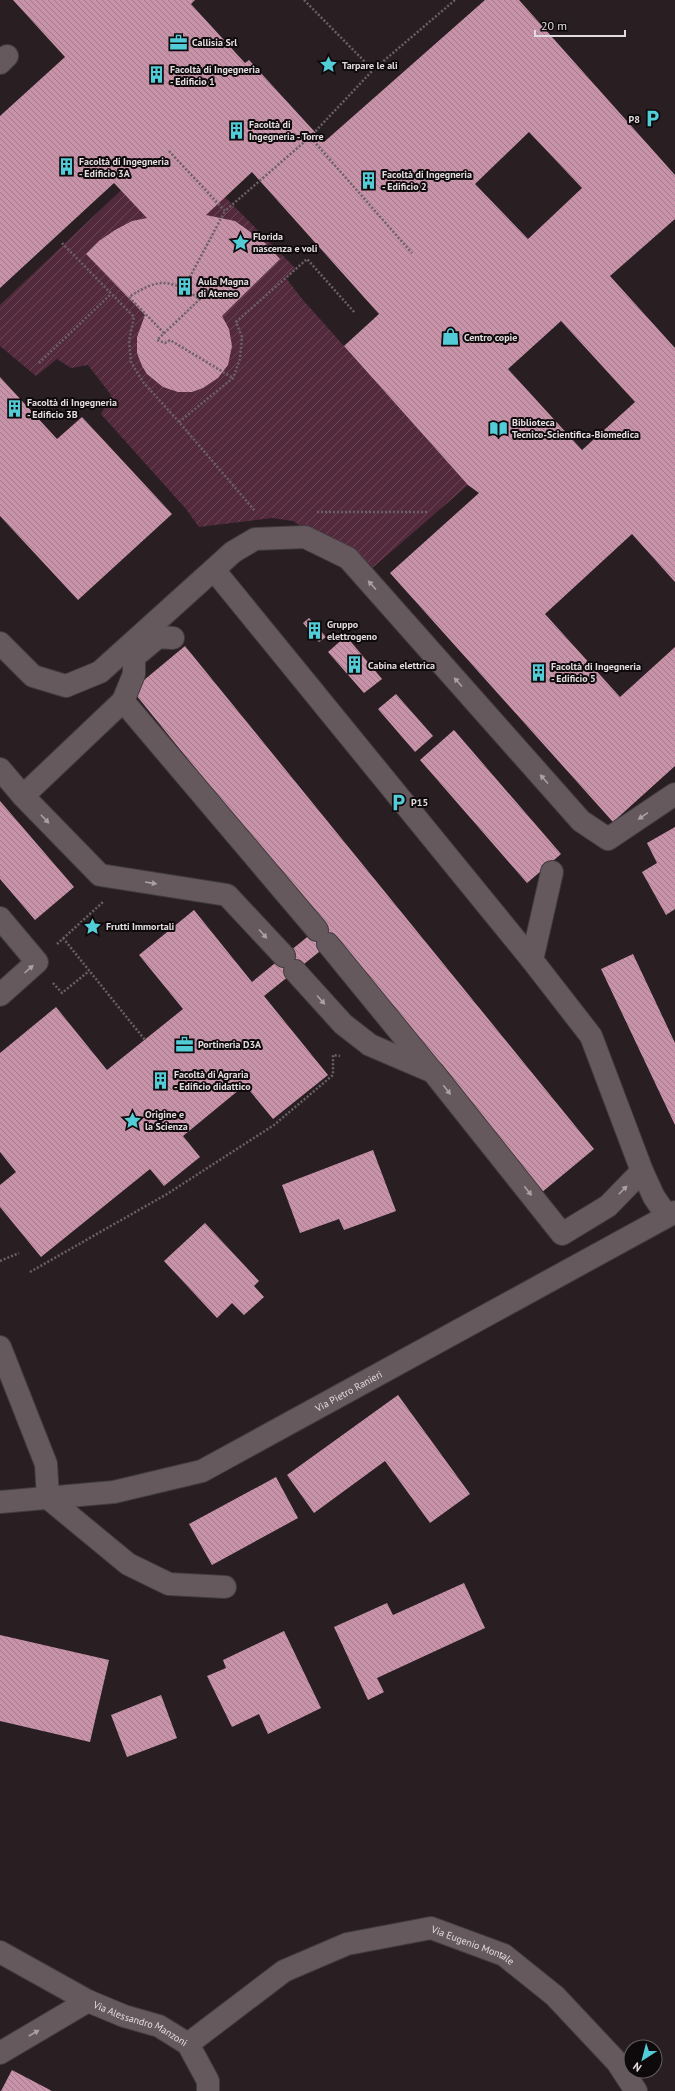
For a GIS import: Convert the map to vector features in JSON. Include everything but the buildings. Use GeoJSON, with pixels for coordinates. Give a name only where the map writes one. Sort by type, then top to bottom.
{"type":"FeatureCollection","features":[{"type":"Feature","properties":{"kind":"street"},"geometry":{"type":"LineString","coordinates":[[0,643],[33,676],[66,686],[100,672],[233,552],[255,538],[305,537],[348,558],[581,821],[608,839],[675,794]]}},
{"type":"Feature","properties":{"kind":"street"},"geometry":{"type":"LineString","coordinates":[[214,570],[532,960],[591,1036],[642,1171],[654,1197],[671,1214]]}},
{"type":"Feature","properties":{"kind":"street"},"geometry":{"type":"LineString","coordinates":[[23,796],[123,701],[134,674],[134,657],[158,637],[173,638]]}},
{"type":"Feature","properties":{"kind":"street"},"geometry":{"type":"LineString","coordinates":[[123,701],[322,937],[433,1072],[562,1234],[608,1206],[642,1171]]}},
{"type":"Feature","properties":{"kind":"street"},"geometry":{"type":"LineString","coordinates":[[0,769],[23,796],[100,875],[227,895],[343,1024],[370,1045],[433,1072]]}},
{"type":"Feature","properties":{"kind":"street"},"geometry":{"type":"LineString","coordinates":[[532,960],[552,872]]}},
{"type":"Feature","properties":{"kind":"street"},"geometry":{"type":"LineString","coordinates":[[0,918],[37,962],[0,995]]}},
{"type":"Feature","properties":{"kind":"street","name":"Via Pietro Ranieri"},"geometry":{"type":"LineString","coordinates":[[0,1502],[114,1492],[202,1471],[671,1214]]}},
{"type":"Feature","properties":{"kind":"street"},"geometry":{"type":"LineString","coordinates":[[0,1347],[46,1464],[48,1475],[48,1498],[128,1564],[169,1584],[225,1587]]}},
{"type":"Feature","properties":{"kind":"street"},"geometry":{"type":"LineString","coordinates":[[0,1359],[41,1463],[48,1475]]}},
{"type":"Feature","properties":{"kind":"street","name":"Via Eugenio Montale"},"geometry":{"type":"LineString","coordinates":[[188,2044],[284,1971],[347,1944],[431,1928],[504,1955],[555,1996],[617,2062],[636,2091]]}},
{"type":"Feature","properties":{"kind":"street","name":"Via Alessandro Manzoni"},"geometry":{"type":"LineString","coordinates":[[0,1952],[88,2001],[124,2016],[159,2026],[188,2044],[208,2081],[208,2091]]}},
{"type":"Feature","properties":{"kind":"street"},"geometry":{"type":"LineString","coordinates":[[0,2053],[88,2001]]}},
{"type":"Feature","properties":{"kind":"path"},"geometry":{"type":"LineString","coordinates":[[304,0],[373,70]]}},
{"type":"Feature","properties":{"kind":"path"},"geometry":{"type":"LineString","coordinates":[[184,288],[225,211],[310,137],[373,70],[454,0]]}},
{"type":"Feature","properties":{"kind":"path"},"geometry":{"type":"LineString","coordinates":[[310,137],[412,253]]}},
{"type":"Feature","properties":{"kind":"path"},"geometry":{"type":"LineString","coordinates":[[169,151],[225,211]]}},
{"type":"Feature","properties":{"kind":"path"},"geometry":{"type":"LineString","coordinates":[[62,243],[134,317],[129,341],[131,362],[143,382],[255,512]]}},
{"type":"Feature","properties":{"kind":"path"},"geometry":{"type":"LineString","coordinates":[[179,422],[233,378],[240,358],[242,337],[236,322],[307,259],[355,313]]}},
{"type":"Feature","properties":{"kind":"path"},"geometry":{"type":"LineString","coordinates":[[164,333],[129,297],[147,285],[166,282],[184,288],[200,299],[158,340],[165,343],[170,340],[233,378]]}},
{"type":"Feature","properties":{"kind":"path"},"geometry":{"type":"LineString","coordinates":[[39,363],[112,294]]}},
{"type":"Feature","properties":{"kind":"path"},"geometry":{"type":"LineString","coordinates":[[310,512],[427,512]]}},
{"type":"Feature","properties":{"kind":"path"},"geometry":{"type":"LineString","coordinates":[[100,875],[105,901],[63,938],[145,1040]]}},
{"type":"Feature","properties":{"kind":"path"},"geometry":{"type":"LineString","coordinates":[[62,993],[89,971]]}},
{"type":"Feature","properties":{"kind":"path"},"geometry":{"type":"LineString","coordinates":[[30,1272],[167,1194],[274,1125],[333,1075],[333,1055]]}},
{"type":"Feature","properties":{"kind":"path"},"geometry":{"type":"LineString","coordinates":[[0,1261],[19,1253]]}},
{"type":"Feature","properties":{"kind":"shaded area"},"geometry":{"type":"Polygon","coordinates":[[[173,141],[225,197],[296,269],[286,278],[302,299],[468,485],[370,570],[293,521],[272,518],[199,527],[186,509],[101,414],[111,395],[88,365],[71,368],[57,359],[36,376],[0,346],[0,305],[173,141]]]}},
{"type":"Feature","properties":{"kind":"place","name":"Callisia Srl"},"geometry":{"type":"Point","coordinates":[179,42]}},
{"type":"Feature","properties":{"kind":"place","name":"Tarpare le ali"},"geometry":{"type":"Point","coordinates":[329,65]}},
{"type":"Feature","properties":{"kind":"place","name":"Facoltà di Ingegneria - Edificio 1"},"geometry":{"type":"Point","coordinates":[157,75]}},
{"type":"Feature","properties":{"kind":"place","name":"P8"},"geometry":{"type":"Point","coordinates":[653,119]}},
{"type":"Feature","properties":{"kind":"place","name":"Facoltà di Ingegneria - Torre"},"geometry":{"type":"Point","coordinates":[236,130]}},
{"type":"Feature","properties":{"kind":"place","name":"Facoltà di Ingegneria - Edificio 3A"},"geometry":{"type":"Point","coordinates":[66,167]}},
{"type":"Feature","properties":{"kind":"place","name":"Facoltà di Ingegneria - Edificio 2"},"geometry":{"type":"Point","coordinates":[369,180]}},
{"type":"Feature","properties":{"kind":"place","name":"Florida nascenza e voli"},"geometry":{"type":"Point","coordinates":[240,242]}},
{"type":"Feature","properties":{"kind":"place","name":"Aula Magna di Ateneo"},"geometry":{"type":"Point","coordinates":[185,287]}},
{"type":"Feature","properties":{"kind":"place","name":"Centro copie"},"geometry":{"type":"Point","coordinates":[451,337]}},
{"type":"Feature","properties":{"kind":"place","name":"Facoltà di Ingegneria - Edificio 3B"},"geometry":{"type":"Point","coordinates":[14,408]}},
{"type":"Feature","properties":{"kind":"place","name":"Biblioteca Tecnico-Scientifica-Biomedica"},"geometry":{"type":"Point","coordinates":[499,428]}},
{"type":"Feature","properties":{"kind":"place","name":"Gruppo elettrogeno"},"geometry":{"type":"Point","coordinates":[314,630]}},
{"type":"Feature","properties":{"kind":"place","name":"Cabina elettrica"},"geometry":{"type":"Point","coordinates":[355,665]}},
{"type":"Feature","properties":{"kind":"place","name":"Facoltà di Ingegneria - Edificio 5"},"geometry":{"type":"Point","coordinates":[538,672]}},
{"type":"Feature","properties":{"kind":"place","name":"P15"},"geometry":{"type":"Point","coordinates":[398,802]}},
{"type":"Feature","properties":{"kind":"place","name":"Frutti Immortali"},"geometry":{"type":"Point","coordinates":[93,926]}},
{"type":"Feature","properties":{"kind":"place","name":"Portineria D3A"},"geometry":{"type":"Point","coordinates":[185,1044]}},
{"type":"Feature","properties":{"kind":"place","name":"Facoltà di Agraria - Edificio didattico"},"geometry":{"type":"Point","coordinates":[161,1080]}},
{"type":"Feature","properties":{"kind":"place","name":"Origine e la Scienza"},"geometry":{"type":"Point","coordinates":[132,1120]}}]}
